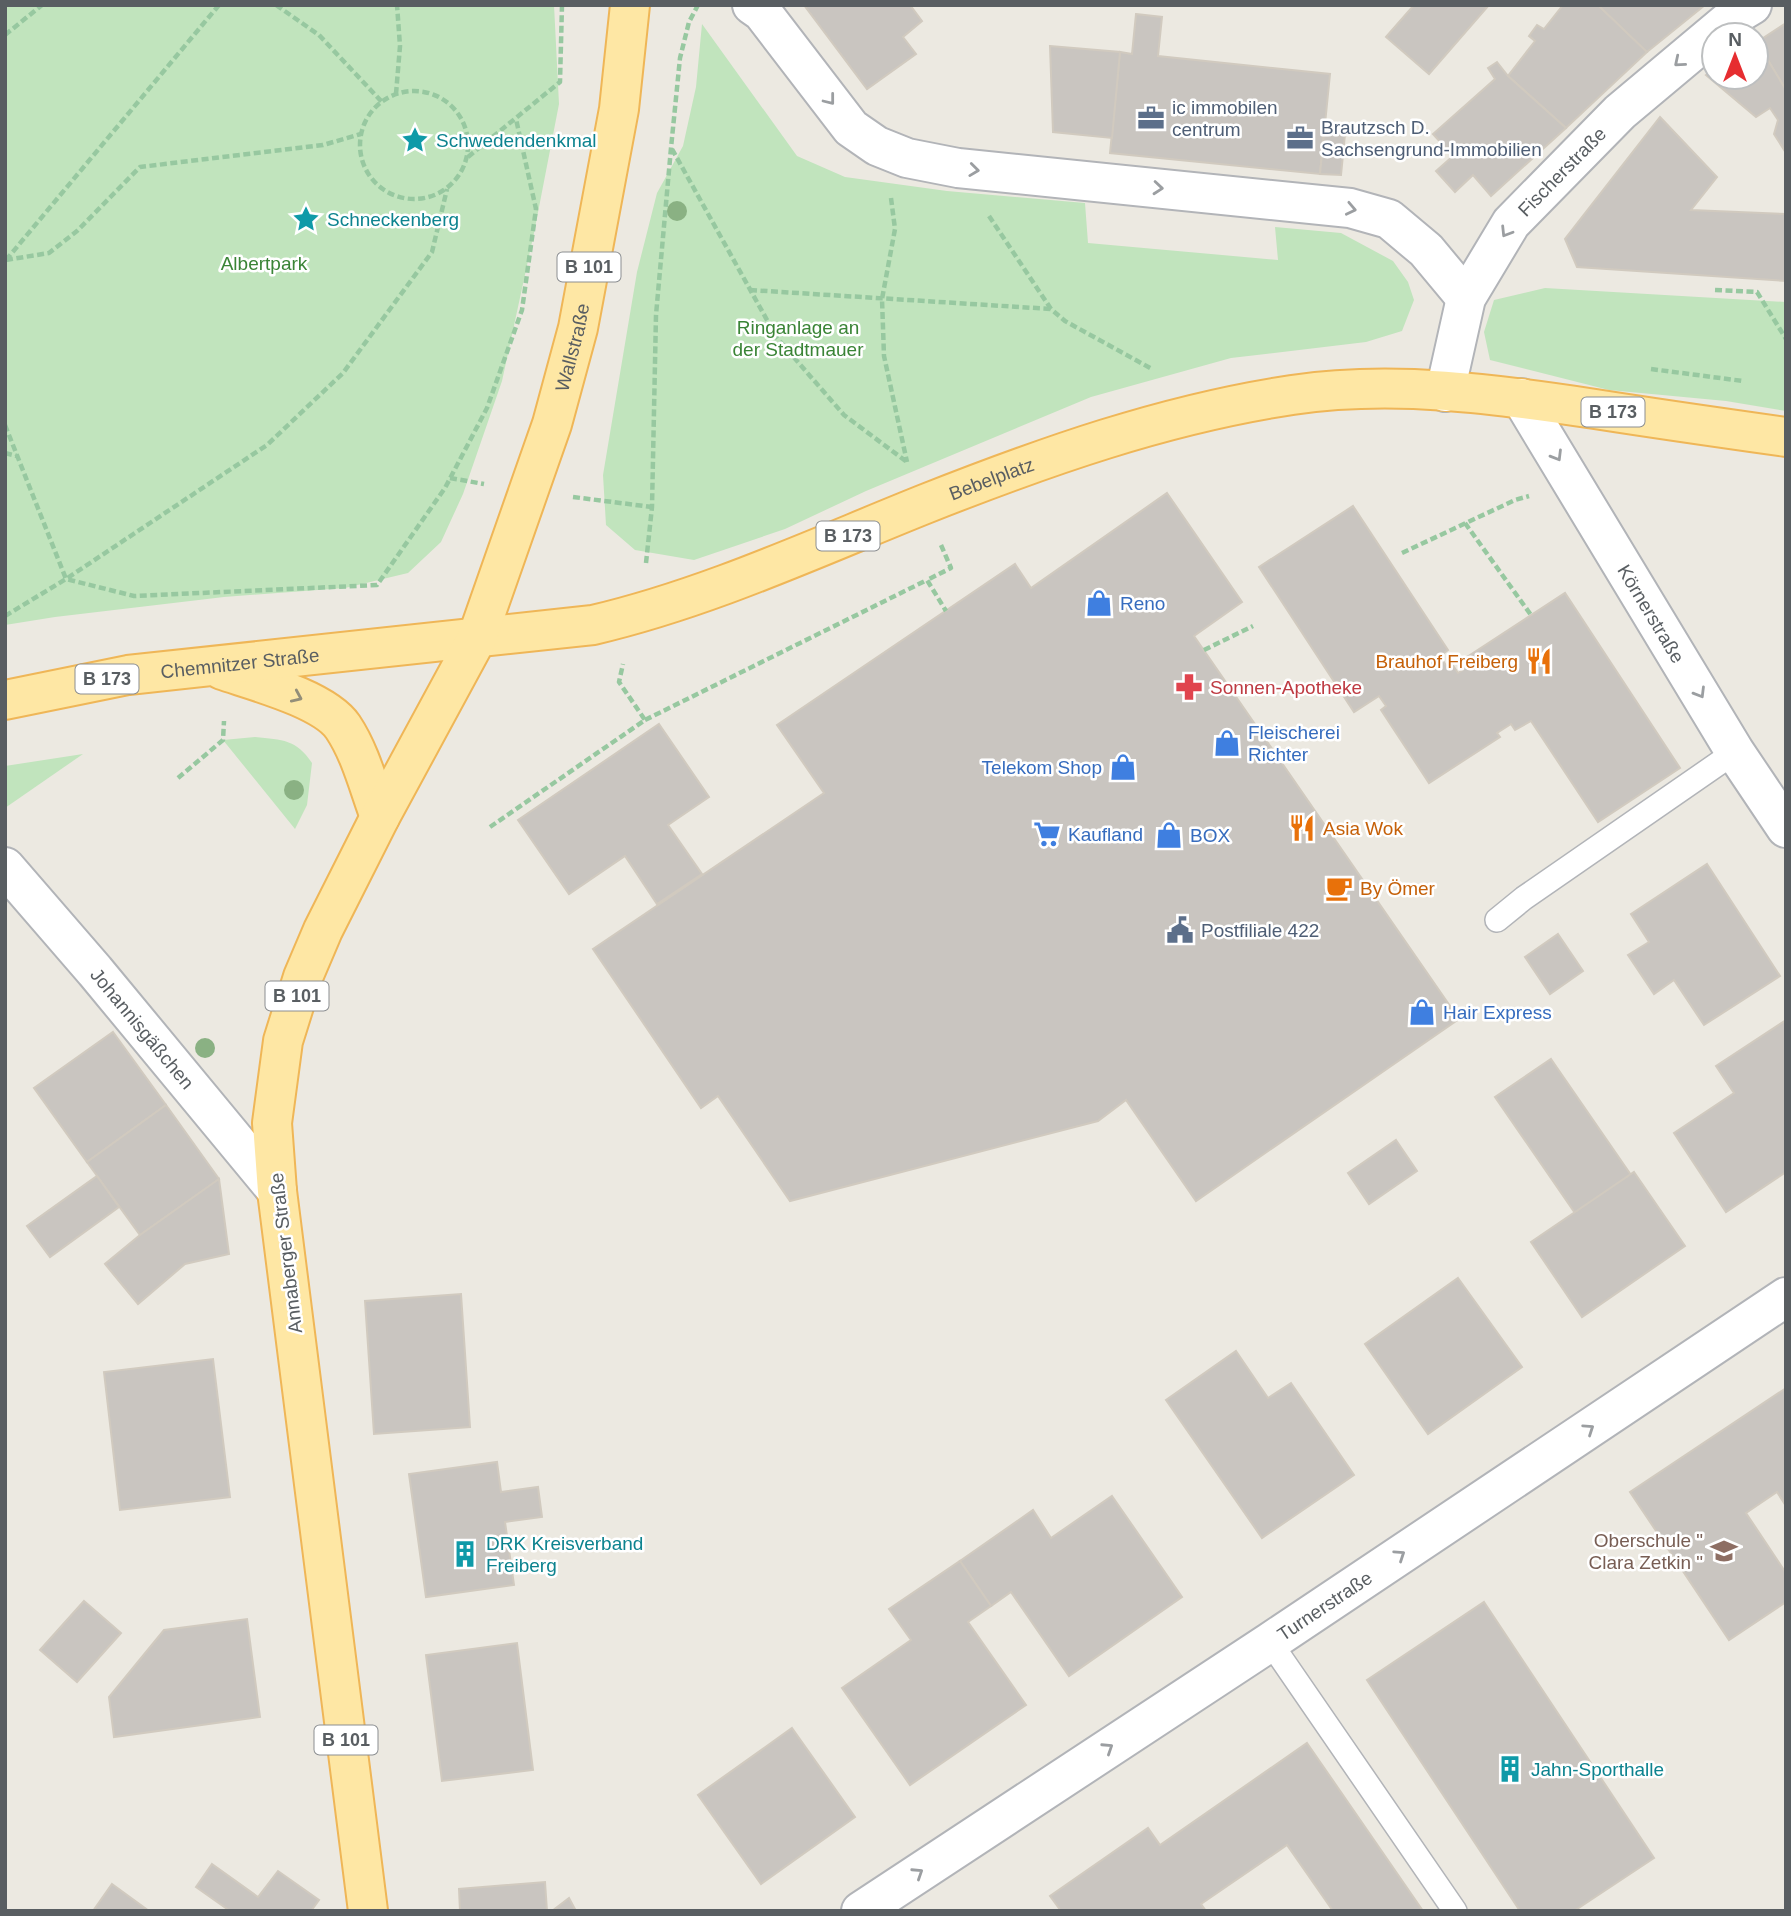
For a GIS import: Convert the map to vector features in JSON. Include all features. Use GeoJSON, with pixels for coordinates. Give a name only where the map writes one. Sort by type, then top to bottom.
{"type":"FeatureCollection","features":[{"type":"Feature","properties":{"kind":"main road","name":"Wallstraße"},"geometry":{"type":"LineString","coordinates":[[477,638],[552,424],[578,328],[619,109],[630,5]]}},
{"type":"Feature","properties":{"kind":"main road","name":"Bebelplatz"},"geometry":{"type":"LineString","coordinates":[[477,638],[593,625],[634,616],[729,585],[1072,448],[1212,408],[1296,394],[1382,387],[1521,398]]}},
{"type":"Feature","properties":{"kind":"main road","name":"B 173"},"geometry":{"type":"LineString","coordinates":[[1521,398],[1786,437]]}},
{"type":"Feature","properties":{"kind":"main road","name":"Chemnitzer Straße"},"geometry":{"type":"LineString","coordinates":[[5,700],[128,676],[477,638]]}},
{"type":"Feature","properties":{"kind":"main road","name":"Annaberger Straße"},"geometry":{"type":"LineString","coordinates":[[368,1911],[277,1191],[272,1123],[283,1041],[303,977],[323,930],[380,817],[477,638]]}},
{"type":"Feature","properties":{"kind":"main road"},"geometry":{"type":"LineString","coordinates":[[210,666],[293,695],[321,709],[342,725],[355,749],[380,817]]}},
{"type":"Feature","properties":{"kind":"street"},"geometry":{"type":"LineString","coordinates":[[752,5],[762,12],[851,128],[877,146],[907,158],[958,168],[1350,208],[1389,219],[1426,250],[1466,298]]}},
{"type":"Feature","properties":{"kind":"street","name":"Fischerstraße"},"geometry":{"type":"LineString","coordinates":[[1445,391],[1466,298],[1511,223],[1620,112],[1737,14],[1752,5]]}},
{"type":"Feature","properties":{"kind":"street","name":"Körnerstraße"},"geometry":{"type":"LineString","coordinates":[[1521,398],[1735,752],[1786,828]]}},
{"type":"Feature","properties":{"kind":"street","name":"Johannisgäßchen"},"geometry":{"type":"LineString","coordinates":[[5,867],[96,971],[277,1191]]}},
{"type":"Feature","properties":{"kind":"street","name":"Turnerstraße"},"geometry":{"type":"LineString","coordinates":[[861,1911],[1786,1297]]}},
{"type":"Feature","properties":{"kind":"lane"},"geometry":{"type":"LineString","coordinates":[[1497,920],[1524,898],[1735,752]]}},
{"type":"Feature","properties":{"kind":"lane"},"geometry":{"type":"LineString","coordinates":[[1270,1642],[1455,1911]]}},
{"type":"Feature","properties":{"kind":"path"},"geometry":{"type":"LineString","coordinates":[[5,35],[42,5]]}},
{"type":"Feature","properties":{"kind":"path"},"geometry":{"type":"LineString","coordinates":[[6,260],[219,5]]}},
{"type":"Feature","properties":{"kind":"path"},"geometry":{"type":"LineString","coordinates":[[276,5],[319,35],[382,102]]}},
{"type":"Feature","properties":{"kind":"path"},"geometry":{"type":"LineString","coordinates":[[396,94],[400,46],[397,5]]}},
{"type":"Feature","properties":{"kind":"path"},"geometry":{"type":"LineString","coordinates":[[467,158],[561,82],[562,5]]}},
{"type":"Feature","properties":{"kind":"path"},"geometry":{"type":"LineString","coordinates":[[647,559],[652,507],[656,315],[671,148],[680,58],[689,22],[698,5]]}},
{"type":"Feature","properties":{"kind":"path"},"geometry":{"type":"LineString","coordinates":[[413,91],[429,93],[444,100],[456,111],[465,125],[469,142],[467,158],[460,175],[447,189],[430,197],[412,200],[393,195],[378,185],[366,171],[361,153],[361,134],[372,111],[382,102],[396,94],[413,91]]}},
{"type":"Feature","properties":{"kind":"path"},"geometry":{"type":"LineString","coordinates":[[66,579],[134,596],[377,585],[445,488],[487,408],[522,310],[536,209],[516,119]]}},
{"type":"Feature","properties":{"kind":"path"},"geometry":{"type":"LineString","coordinates":[[6,260],[49,253],[77,231],[140,167],[323,145],[361,134]]}},
{"type":"Feature","properties":{"kind":"path"},"geometry":{"type":"LineString","coordinates":[[671,148],[777,338],[844,415],[907,463]]}},
{"type":"Feature","properties":{"kind":"path"},"geometry":{"type":"LineString","coordinates":[[490,827],[645,720],[951,568],[907,463],[884,356],[882,299],[895,229],[891,206],[891,151]]}},
{"type":"Feature","properties":{"kind":"path"},"geometry":{"type":"LineString","coordinates":[[958,168],[1051,309],[1065,321],[1152,369]]}},
{"type":"Feature","properties":{"kind":"path"},"geometry":{"type":"LineString","coordinates":[[5,616],[66,579],[267,445],[343,373],[432,252],[447,189]]}},
{"type":"Feature","properties":{"kind":"path"},"geometry":{"type":"LineString","coordinates":[[750,290],[1051,309]]}},
{"type":"Feature","properties":{"kind":"path"},"geometry":{"type":"LineString","coordinates":[[1715,290],[1757,292],[1786,339]]}},
{"type":"Feature","properties":{"kind":"path"},"geometry":{"type":"LineString","coordinates":[[5,425],[66,579]]}},
{"type":"Feature","properties":{"kind":"path"},"geometry":{"type":"LineString","coordinates":[[5,453],[18,456]]}},
{"type":"Feature","properties":{"kind":"path"},"geometry":{"type":"LineString","coordinates":[[1402,553],[1515,500]]}},
{"type":"Feature","properties":{"kind":"path"},"geometry":{"type":"LineString","coordinates":[[1465,523],[1531,615]]}},
{"type":"Feature","properties":{"kind":"path"},"geometry":{"type":"LineString","coordinates":[[927,580],[946,611]]}},
{"type":"Feature","properties":{"kind":"path"},"geometry":{"type":"LineString","coordinates":[[1204,650],[1253,626]]}},
{"type":"Feature","properties":{"kind":"path"},"geometry":{"type":"LineString","coordinates":[[622,668],[619,682],[645,720]]}},
{"type":"Feature","properties":{"kind":"path"},"geometry":{"type":"LineString","coordinates":[[178,778],[223,740],[224,721]]}},
{"type":"Feature","properties":{"kind":"green space","name":"Albertpark"},"geometry":{"type":"Polygon","coordinates":[[[5,5],[554,5],[559,104],[502,381],[463,494],[441,542],[408,573],[345,588],[224,597],[5,625],[5,5]]]}},
{"type":"Feature","properties":{"kind":"green space","name":"Ringanlage an der Stadtmauer"},"geometry":{"type":"Polygon","coordinates":[[[702,24],[797,156],[845,177],[947,191],[1085,203],[1088,243],[1278,260],[1275,227],[1341,233],[1393,261],[1408,282],[1414,300],[1402,331],[1366,342],[1231,358],[1091,397],[866,491],[785,529],[694,560],[635,550],[606,525],[603,475],[637,272],[657,193],[683,146],[696,87],[702,24]]]}},
{"type":"Feature","properties":{"kind":"green space"},"geometry":{"type":"Polygon","coordinates":[[[1545,288],[1786,302],[1786,411],[1726,401],[1609,390],[1490,360],[1484,332],[1494,300],[1545,288]]]}},
{"type":"Feature","properties":{"kind":"green space"},"geometry":{"type":"Polygon","coordinates":[[[255,737],[288,742],[300,749],[312,763],[307,805],[295,829],[223,740],[255,737]]]}},
{"type":"Feature","properties":{"kind":"green space"},"geometry":{"type":"Polygon","coordinates":[[[83,754],[5,808],[5,766],[83,754]]]}},
{"type":"Feature","properties":{"kind":"building"},"geometry":{"type":"Polygon","coordinates":[[[804,5],[910,5],[922,21],[903,37],[916,54],[867,89],[804,5]]]}},
{"type":"Feature","properties":{"kind":"building"},"geometry":{"type":"Polygon","coordinates":[[[1414,5],[1489,5],[1429,74],[1386,37],[1414,5]]]}},
{"type":"Feature","properties":{"kind":"building"},"geometry":{"type":"Polygon","coordinates":[[[1563,5],[1598,5],[1647,52],[1566,128],[1508,76],[1535,41],[1529,36],[1537,25],[1544,29],[1563,5]]]}},
{"type":"Feature","properties":{"kind":"building"},"geometry":{"type":"Polygon","coordinates":[[[1598,5],[1705,5],[1647,52],[1598,5]]]}},
{"type":"Feature","properties":{"kind":"building"},"geometry":{"type":"Polygon","coordinates":[[[1136,14],[1162,17],[1158,56],[1330,74],[1320,174],[1110,153],[1120,52],[1132,54],[1136,14]]]}},
{"type":"Feature","properties":{"kind":"building"},"geometry":{"type":"Polygon","coordinates":[[[1786,23],[1786,90],[1770,64],[1770,33],[1786,23]]]}},
{"type":"Feature","properties":{"kind":"building"},"geometry":{"type":"Polygon","coordinates":[[[1050,46],[1120,52],[1112,138],[1053,132],[1050,46]]]}},
{"type":"Feature","properties":{"kind":"building"},"geometry":{"type":"Polygon","coordinates":[[[1497,62],[1508,76],[1566,128],[1491,196],[1473,175],[1455,192],[1436,171],[1453,156],[1433,134],[1495,79],[1488,68],[1497,62]]]}},
{"type":"Feature","properties":{"kind":"building"},"geometry":{"type":"Polygon","coordinates":[[[1770,64],[1786,90],[1786,153],[1774,134],[1778,120],[1770,108],[1756,117],[1725,91],[1770,91],[1770,64]]]}},
{"type":"Feature","properties":{"kind":"building"},"geometry":{"type":"Polygon","coordinates":[[[1660,117],[1717,177],[1691,210],[1786,214],[1786,281],[1577,267],[1565,239],[1660,117]]]}},
{"type":"Feature","properties":{"kind":"building"},"geometry":{"type":"Polygon","coordinates":[[[1325,122],[1346,124],[1341,175],[1320,174],[1325,122]]]}},
{"type":"Feature","properties":{"kind":"building","name":"Kaufland"},"geometry":{"type":"Polygon","coordinates":[[[1167,493],[1242,602],[1194,636],[1459,1019],[1196,1201],[1126,1100],[1098,1121],[790,1201],[718,1096],[701,1108],[593,949],[824,793],[777,725],[1015,564],[1031,588],[1167,493]]]}},
{"type":"Feature","properties":{"kind":"building","name":"Brauhof Freiberg"},"geometry":{"type":"Polygon","coordinates":[[[1353,506],[1448,650],[1440,656],[1447,667],[1452,664],[1458,673],[1472,664],[1467,657],[1565,593],[1680,768],[1598,822],[1531,721],[1515,730],[1511,724],[1497,733],[1500,737],[1429,783],[1381,710],[1386,706],[1379,696],[1354,712],[1259,567],[1353,506]]]}},
{"type":"Feature","properties":{"kind":"building"},"geometry":{"type":"Polygon","coordinates":[[[659,724],[709,797],[668,825],[702,874],[657,904],[625,856],[569,894],[518,820],[659,724]]]}},
{"type":"Feature","properties":{"kind":"building"},"geometry":{"type":"Polygon","coordinates":[[[1707,864],[1780,976],[1704,1025],[1674,980],[1654,994],[1628,955],[1649,942],[1631,914],[1707,864]]]}},
{"type":"Feature","properties":{"kind":"building"},"geometry":{"type":"Polygon","coordinates":[[[1558,934],[1583,971],[1550,994],[1525,957],[1558,934]]]}},
{"type":"Feature","properties":{"kind":"building"},"geometry":{"type":"Polygon","coordinates":[[[1786,1020],[1786,1172],[1726,1212],[1674,1133],[1734,1093],[1716,1066],[1786,1020]]]}},
{"type":"Feature","properties":{"kind":"building"},"geometry":{"type":"Polygon","coordinates":[[[113,1032],[166,1105],[87,1162],[34,1088],[113,1032]]]}},
{"type":"Feature","properties":{"kind":"building"},"geometry":{"type":"Polygon","coordinates":[[[1551,1059],[1631,1175],[1575,1213],[1495,1097],[1551,1059]]]}},
{"type":"Feature","properties":{"kind":"building"},"geometry":{"type":"Polygon","coordinates":[[[166,1105],[219,1179],[140,1235],[87,1162],[166,1105]]]}},
{"type":"Feature","properties":{"kind":"building"},"geometry":{"type":"Polygon","coordinates":[[[1396,1140],[1417,1171],[1369,1204],[1348,1173],[1396,1140]]]}},
{"type":"Feature","properties":{"kind":"building"},"geometry":{"type":"Polygon","coordinates":[[[1634,1172],[1685,1246],[1582,1317],[1531,1242],[1634,1172]]]}},
{"type":"Feature","properties":{"kind":"building"},"geometry":{"type":"Polygon","coordinates":[[[97,1176],[119,1207],[50,1257],[27,1226],[97,1176]]]}},
{"type":"Feature","properties":{"kind":"building"},"geometry":{"type":"Polygon","coordinates":[[[219,1179],[229,1254],[185,1264],[138,1304],[105,1264],[140,1235],[219,1179]]]}},
{"type":"Feature","properties":{"kind":"building"},"geometry":{"type":"Polygon","coordinates":[[[1458,1278],[1522,1367],[1428,1434],[1365,1344],[1458,1278]]]}},
{"type":"Feature","properties":{"kind":"building"},"geometry":{"type":"Polygon","coordinates":[[[461,1294],[470,1427],[374,1434],[365,1301],[461,1294]]]}},
{"type":"Feature","properties":{"kind":"building"},"geometry":{"type":"Polygon","coordinates":[[[1236,1351],[1268,1398],[1291,1383],[1354,1475],[1262,1538],[1166,1400],[1236,1351]]]}},
{"type":"Feature","properties":{"kind":"building"},"geometry":{"type":"Polygon","coordinates":[[[213,1359],[230,1497],[120,1510],[104,1372],[213,1359]]]}},
{"type":"Feature","properties":{"kind":"building"},"geometry":{"type":"Polygon","coordinates":[[[1786,1388],[1786,1506],[1777,1492],[1746,1513],[1786,1573],[1786,1602],[1729,1640],[1630,1492],[1786,1388]]]}},
{"type":"Feature","properties":{"kind":"building","name":"DRK Kreisverband Freiberg"},"geometry":{"type":"Polygon","coordinates":[[[497,1462],[501,1492],[538,1487],[542,1517],[505,1522],[514,1585],[426,1597],[409,1474],[497,1462]]]}},
{"type":"Feature","properties":{"kind":"building"},"geometry":{"type":"Polygon","coordinates":[[[1112,1496],[1182,1597],[1069,1676],[1011,1592],[991,1606],[960,1561],[1033,1510],[1051,1538],[1112,1496]]]}},
{"type":"Feature","properties":{"kind":"building"},"geometry":{"type":"Polygon","coordinates":[[[960,1561],[991,1606],[968,1622],[1026,1705],[910,1785],[842,1688],[911,1640],[889,1609],[960,1561]]]}},
{"type":"Feature","properties":{"kind":"building"},"geometry":{"type":"Polygon","coordinates":[[[84,1601],[121,1633],[77,1682],[40,1650],[84,1601]]]}},
{"type":"Feature","properties":{"kind":"building","name":"Jahn-Sporthalle"},"geometry":{"type":"Polygon","coordinates":[[[1484,1602],[1654,1858],[1574,1911],[1520,1911],[1367,1680],[1484,1602]]]}},
{"type":"Feature","properties":{"kind":"building"},"geometry":{"type":"Polygon","coordinates":[[[247,1619],[260,1717],[114,1737],[109,1697],[164,1630],[247,1619]]]}},
{"type":"Feature","properties":{"kind":"building"},"geometry":{"type":"Polygon","coordinates":[[[517,1643],[533,1770],[442,1781],[426,1655],[517,1643]]]}},
{"type":"Feature","properties":{"kind":"building"},"geometry":{"type":"Polygon","coordinates":[[[792,1728],[855,1817],[761,1884],[698,1795],[792,1728]]]}},
{"type":"Feature","properties":{"kind":"building"},"geometry":{"type":"Polygon","coordinates":[[[1307,1743],[1423,1911],[1333,1911],[1287,1845],[1201,1904],[1206,1911],[1061,1911],[1050,1896],[1148,1828],[1160,1845],[1307,1743]]]}},
{"type":"Feature","properties":{"kind":"building"},"geometry":{"type":"Polygon","coordinates":[[[212,1864],[258,1897],[278,1871],[319,1900],[311,1911],[230,1911],[196,1887],[212,1864]]]}},
{"type":"Feature","properties":{"kind":"building"},"geometry":{"type":"Polygon","coordinates":[[[545,1882],[547,1911],[460,1911],[459,1889],[545,1882]]]}},
{"type":"Feature","properties":{"kind":"building"},"geometry":{"type":"Polygon","coordinates":[[[112,1884],[149,1911],[93,1911],[112,1884]]]}},
{"type":"Feature","properties":{"kind":"building"},"geometry":{"type":"Polygon","coordinates":[[[569,1898],[576,1911],[552,1911],[569,1898]]]}},
{"type":"Feature","properties":{"kind":"place","name":"ic immobilen centrum"},"geometry":{"type":"Point","coordinates":[1151,118]}},
{"type":"Feature","properties":{"kind":"place","name":"Brautzsch D. Sachsengrund-Immobilien"},"geometry":{"type":"Point","coordinates":[1300,138]}},
{"type":"Feature","properties":{"kind":"place","name":"Schwedendenkmal"},"geometry":{"type":"Point","coordinates":[415,140]}},
{"type":"Feature","properties":{"kind":"place","name":"Schneckenberg"},"geometry":{"type":"Point","coordinates":[306,219]}},
{"type":"Feature","properties":{"kind":"place","name":"Reno"},"geometry":{"type":"Point","coordinates":[1099,603]}},
{"type":"Feature","properties":{"kind":"place","name":"Brauhof Freiberg"},"geometry":{"type":"Point","coordinates":[1539,661]}},
{"type":"Feature","properties":{"kind":"place","name":"Sonnen-Apotheke"},"geometry":{"type":"Point","coordinates":[1189,687]}},
{"type":"Feature","properties":{"kind":"place","name":"Fleischerei Richter"},"geometry":{"type":"Point","coordinates":[1227,743]}},
{"type":"Feature","properties":{"kind":"place","name":"Telekom Shop"},"geometry":{"type":"Point","coordinates":[1123,767]}},
{"type":"Feature","properties":{"kind":"place","name":"Asia Wok"},"geometry":{"type":"Point","coordinates":[1302,828]}},
{"type":"Feature","properties":{"kind":"place","name":"Kaufland"},"geometry":{"type":"Point","coordinates":[1047,834]}},
{"type":"Feature","properties":{"kind":"place","name":"BOX"},"geometry":{"type":"Point","coordinates":[1169,835]}},
{"type":"Feature","properties":{"kind":"place","name":"By Ömer"},"geometry":{"type":"Point","coordinates":[1339,888]}},
{"type":"Feature","properties":{"kind":"place","name":"Postfiliale 422"},"geometry":{"type":"Point","coordinates":[1180,930]}},
{"type":"Feature","properties":{"kind":"place","name":"Hair Express"},"geometry":{"type":"Point","coordinates":[1422,1012]}},
{"type":"Feature","properties":{"kind":"place","name":"Oberschule \" Clara Zetkin \""},"geometry":{"type":"Point","coordinates":[1724,1551]}},
{"type":"Feature","properties":{"kind":"place","name":"DRK Kreisverband Freiberg"},"geometry":{"type":"Point","coordinates":[465,1554]}},
{"type":"Feature","properties":{"kind":"place","name":"Jahn-Sporthalle"},"geometry":{"type":"Point","coordinates":[1510,1769]}}]}
